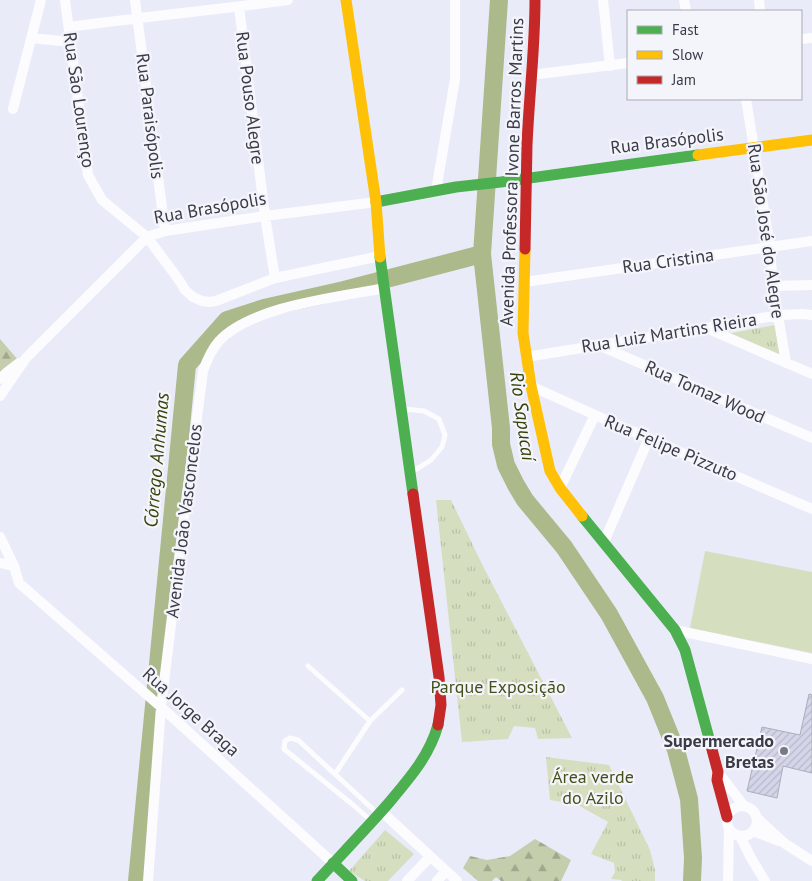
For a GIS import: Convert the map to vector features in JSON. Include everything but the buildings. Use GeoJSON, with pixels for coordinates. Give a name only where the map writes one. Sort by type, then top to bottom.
{"type":"FeatureCollection","features":[{"type":"Feature","properties":{"kind":"main road"},"geometry":{"type":"LineString","coordinates":[[318,881],[411,776],[429,750],[436,734],[441,700],[384,285],[376,202],[346,0]]}},
{"type":"Feature","properties":{"kind":"main road","name":"Avenida Professora Ivone Barros Martins"},"geometry":{"type":"LineString","coordinates":[[535,0],[535,30],[527,146],[523,333],[531,386],[547,460],[550,471],[560,488],[675,630],[685,650],[718,772],[717,780],[728,823]]}},
{"type":"Feature","properties":{"kind":"main road","name":"Rua Brasópolis"},"geometry":{"type":"LineString","coordinates":[[376,202],[456,188],[812,140]]}},
{"type":"Feature","properties":{"kind":"main road","name":"Rua Jorge Braga"},"geometry":{"type":"LineString","coordinates":[[334,863],[352,881]]}},
{"type":"Feature","properties":{"kind":"street"},"geometry":{"type":"LineString","coordinates":[[13,109],[41,0]]}},
{"type":"Feature","properties":{"kind":"street","name":"Rua São Lourenço"},"geometry":{"type":"LineString","coordinates":[[65,0],[88,175],[102,200],[147,237],[185,290],[193,297],[209,302],[275,278]]}},
{"type":"Feature","properties":{"kind":"street","name":"Rua Paraisópolis"},"geometry":{"type":"LineString","coordinates":[[135,0],[166,231]]}},
{"type":"Feature","properties":{"kind":"street"},"geometry":{"type":"LineString","coordinates":[[69,27],[288,0]]}},
{"type":"Feature","properties":{"kind":"street"},"geometry":{"type":"LineString","coordinates":[[436,191],[455,78],[456,0]]}},
{"type":"Feature","properties":{"kind":"street"},"geometry":{"type":"LineString","coordinates":[[603,0],[610,66]]}},
{"type":"Feature","properties":{"kind":"street","name":"Rua Pouso Alegre"},"geometry":{"type":"LineString","coordinates":[[238,7],[265,216],[275,278]]}},
{"type":"Feature","properties":{"kind":"street"},"geometry":{"type":"LineString","coordinates":[[31,38],[71,42]]}},
{"type":"Feature","properties":{"kind":"street"},"geometry":{"type":"LineString","coordinates":[[531,75],[627,63]]}},
{"type":"Feature","properties":{"kind":"street","name":"Rua São José do Alegre"},"geometry":{"type":"LineString","coordinates":[[746,100],[770,247],[773,286],[786,363]]}},
{"type":"Feature","properties":{"kind":"street","name":"Rua Brasópolis"},"geometry":{"type":"LineString","coordinates":[[0,396],[26,358],[147,237],[166,231],[376,202]]}},
{"type":"Feature","properties":{"kind":"street","name":"Rua Cristina"},"geometry":{"type":"LineString","coordinates":[[524,282],[812,241]]}},
{"type":"Feature","properties":{"kind":"street"},"geometry":{"type":"LineString","coordinates":[[275,278],[381,260]]}},
{"type":"Feature","properties":{"kind":"street","name":"Avenida João Vasconcelos"},"geometry":{"type":"LineString","coordinates":[[148,881],[160,706],[202,371],[209,354],[220,340],[234,329],[254,318],[290,306],[384,285]]}},
{"type":"Feature","properties":{"kind":"street"},"geometry":{"type":"LineString","coordinates":[[773,286],[812,285]]}},
{"type":"Feature","properties":{"kind":"street","name":"Rua Luiz Martins Rieira"},"geometry":{"type":"LineString","coordinates":[[526,357],[779,315],[812,315]]}},
{"type":"Feature","properties":{"kind":"street"},"geometry":{"type":"LineString","coordinates":[[706,328],[812,374]]}},
{"type":"Feature","properties":{"kind":"street","name":"Rua Tomaz Wood"},"geometry":{"type":"LineString","coordinates":[[597,345],[812,438]]}},
{"type":"Feature","properties":{"kind":"street"},"geometry":{"type":"LineString","coordinates":[[0,379],[26,358]]}},
{"type":"Feature","properties":{"kind":"street","name":"Rua Felipe Pizzuto"},"geometry":{"type":"LineString","coordinates":[[531,386],[812,509]]}},
{"type":"Feature","properties":{"kind":"street"},"geometry":{"type":"LineString","coordinates":[[560,488],[595,415]]}},
{"type":"Feature","properties":{"kind":"street"},"geometry":{"type":"LineString","coordinates":[[604,542],[649,438]]}},
{"type":"Feature","properties":{"kind":"street","name":"Rua Jorge Braga"},"geometry":{"type":"LineString","coordinates":[[0,537],[14,566],[19,583],[160,706],[334,863]]}},
{"type":"Feature","properties":{"kind":"street"},"geometry":{"type":"LineString","coordinates":[[0,563],[14,566]]}},
{"type":"Feature","properties":{"kind":"street"},"geometry":{"type":"LineString","coordinates":[[675,630],[812,658]]}},
{"type":"Feature","properties":{"kind":"street","name":"Avenida Professora Ivone Barros Martins"},"geometry":{"type":"LineString","coordinates":[[718,772],[744,806]]}},
{"type":"Feature","properties":{"kind":"street"},"geometry":{"type":"LineString","coordinates":[[765,881],[740,836],[736,834],[728,823],[732,810],[735,808],[744,806],[750,808],[756,817],[784,843],[812,861]]}},
{"type":"Feature","properties":{"kind":"street"},"geometry":{"type":"LineString","coordinates":[[377,816],[456,881]]}},
{"type":"Feature","properties":{"kind":"street"},"geometry":{"type":"LineString","coordinates":[[740,836],[753,831],[756,817]]}},
{"type":"Feature","properties":{"kind":"street","name":"Avenida Professora Ivone Barros Martins"},"geometry":{"type":"LineString","coordinates":[[728,823],[728,881]]}},
{"type":"Feature","properties":{"kind":"street"},"geometry":{"type":"LineString","coordinates":[[753,831],[784,843]]}},
{"type":"Feature","properties":{"kind":"street"},"geometry":{"type":"LineString","coordinates":[[408,881],[430,858]]}},
{"type":"Feature","properties":{"kind":"street"},"geometry":{"type":"LineString","coordinates":[[437,881],[446,871]]}},
{"type":"Feature","properties":{"kind":"lane"},"geometry":{"type":"LineString","coordinates":[[402,409],[424,411],[439,419],[445,435],[442,447],[431,460],[410,473]]}},
{"type":"Feature","properties":{"kind":"lane"},"geometry":{"type":"LineString","coordinates":[[308,666],[370,721]]}},
{"type":"Feature","properties":{"kind":"lane"},"geometry":{"type":"LineString","coordinates":[[335,774],[370,721],[402,690]]}},
{"type":"Feature","properties":{"kind":"lane"},"geometry":{"type":"LineString","coordinates":[[290,738],[298,740],[377,816],[352,804],[284,749],[285,741],[290,738]]}},
{"type":"Feature","properties":{"kind":"green space"},"geometry":{"type":"Polygon","coordinates":[[[775,325],[780,357],[726,334],[775,325]]]}},
{"type":"Feature","properties":{"kind":"green space"},"geometry":{"type":"Polygon","coordinates":[[[0,339],[19,361],[0,383],[0,339]]]}},
{"type":"Feature","properties":{"kind":"green space","name":"Parque Exposição"},"geometry":{"type":"Polygon","coordinates":[[[436,500],[451,500],[572,738],[538,739],[535,728],[514,726],[508,739],[462,742],[436,500]]]}},
{"type":"Feature","properties":{"kind":"green space"},"geometry":{"type":"Polygon","coordinates":[[[705,551],[812,572],[812,653],[690,628],[705,551]]]}},
{"type":"Feature","properties":{"kind":"green space","name":"Área verde do Azilo"},"geometry":{"type":"Polygon","coordinates":[[[546,757],[609,765],[650,850],[655,870],[655,881],[611,879],[615,872],[614,863],[591,854],[608,822],[578,805],[550,800],[546,757]]]}},
{"type":"Feature","properties":{"kind":"green space"},"geometry":{"type":"Polygon","coordinates":[[[385,830],[414,854],[388,881],[365,881],[349,871],[385,830]]]}},
{"type":"Feature","properties":{"kind":"green space"},"geometry":{"type":"Polygon","coordinates":[[[535,839],[571,860],[561,881],[501,881],[496,877],[492,881],[478,881],[463,868],[470,856],[487,860],[510,856],[535,839]]]}},
{"type":"Feature","properties":{"kind":"waterway","name":"Rio Sapucaí"},"geometry":{"type":"LineString","coordinates":[[499,0],[482,254],[501,428],[501,444],[506,465],[525,500],[564,547],[609,614],[655,698],[676,750],[689,799],[693,858],[692,881]]}},
{"type":"Feature","properties":{"kind":"waterway","name":"Córrego Anhumas"},"geometry":{"type":"LineString","coordinates":[[137,881],[187,365],[227,320],[264,308],[344,290],[482,254]]}},
{"type":"Feature","properties":{"kind":"traffic: fast"},"geometry":{"type":"LineString","coordinates":[[376,202],[456,187],[698,155]]}},
{"type":"Feature","properties":{"kind":"traffic: fast"},"geometry":{"type":"LineString","coordinates":[[380,257],[413,494]]}},
{"type":"Feature","properties":{"kind":"traffic: fast"},"geometry":{"type":"LineString","coordinates":[[582,516],[675,630],[685,650],[710,742]]}},
{"type":"Feature","properties":{"kind":"traffic: fast"},"geometry":{"type":"LineString","coordinates":[[317,881],[410,777],[429,747],[438,725]]}},
{"type":"Feature","properties":{"kind":"traffic: fast"},"geometry":{"type":"LineString","coordinates":[[333,863],[352,881]]}},
{"type":"Feature","properties":{"kind":"traffic: slow"},"geometry":{"type":"LineString","coordinates":[[346,0],[376,202],[380,257]]}},
{"type":"Feature","properties":{"kind":"traffic: slow"},"geometry":{"type":"LineString","coordinates":[[698,155],[812,140]]}},
{"type":"Feature","properties":{"kind":"traffic: slow"},"geometry":{"type":"LineString","coordinates":[[525,249],[523,333],[531,386],[550,471],[560,488],[582,516]]}},
{"type":"Feature","properties":{"kind":"traffic: jam"},"geometry":{"type":"LineString","coordinates":[[525,249],[527,145],[535,0]]}},
{"type":"Feature","properties":{"kind":"traffic: jam"},"geometry":{"type":"LineString","coordinates":[[413,494],[439,677],[441,705],[438,725]]}},
{"type":"Feature","properties":{"kind":"traffic: jam"},"geometry":{"type":"LineString","coordinates":[[710,742],[718,772],[717,780],[727,817]]}},
{"type":"Feature","properties":{"kind":"place","name":"Supermercado Bretas"},"geometry":{"type":"Point","coordinates":[784,751]}}]}
